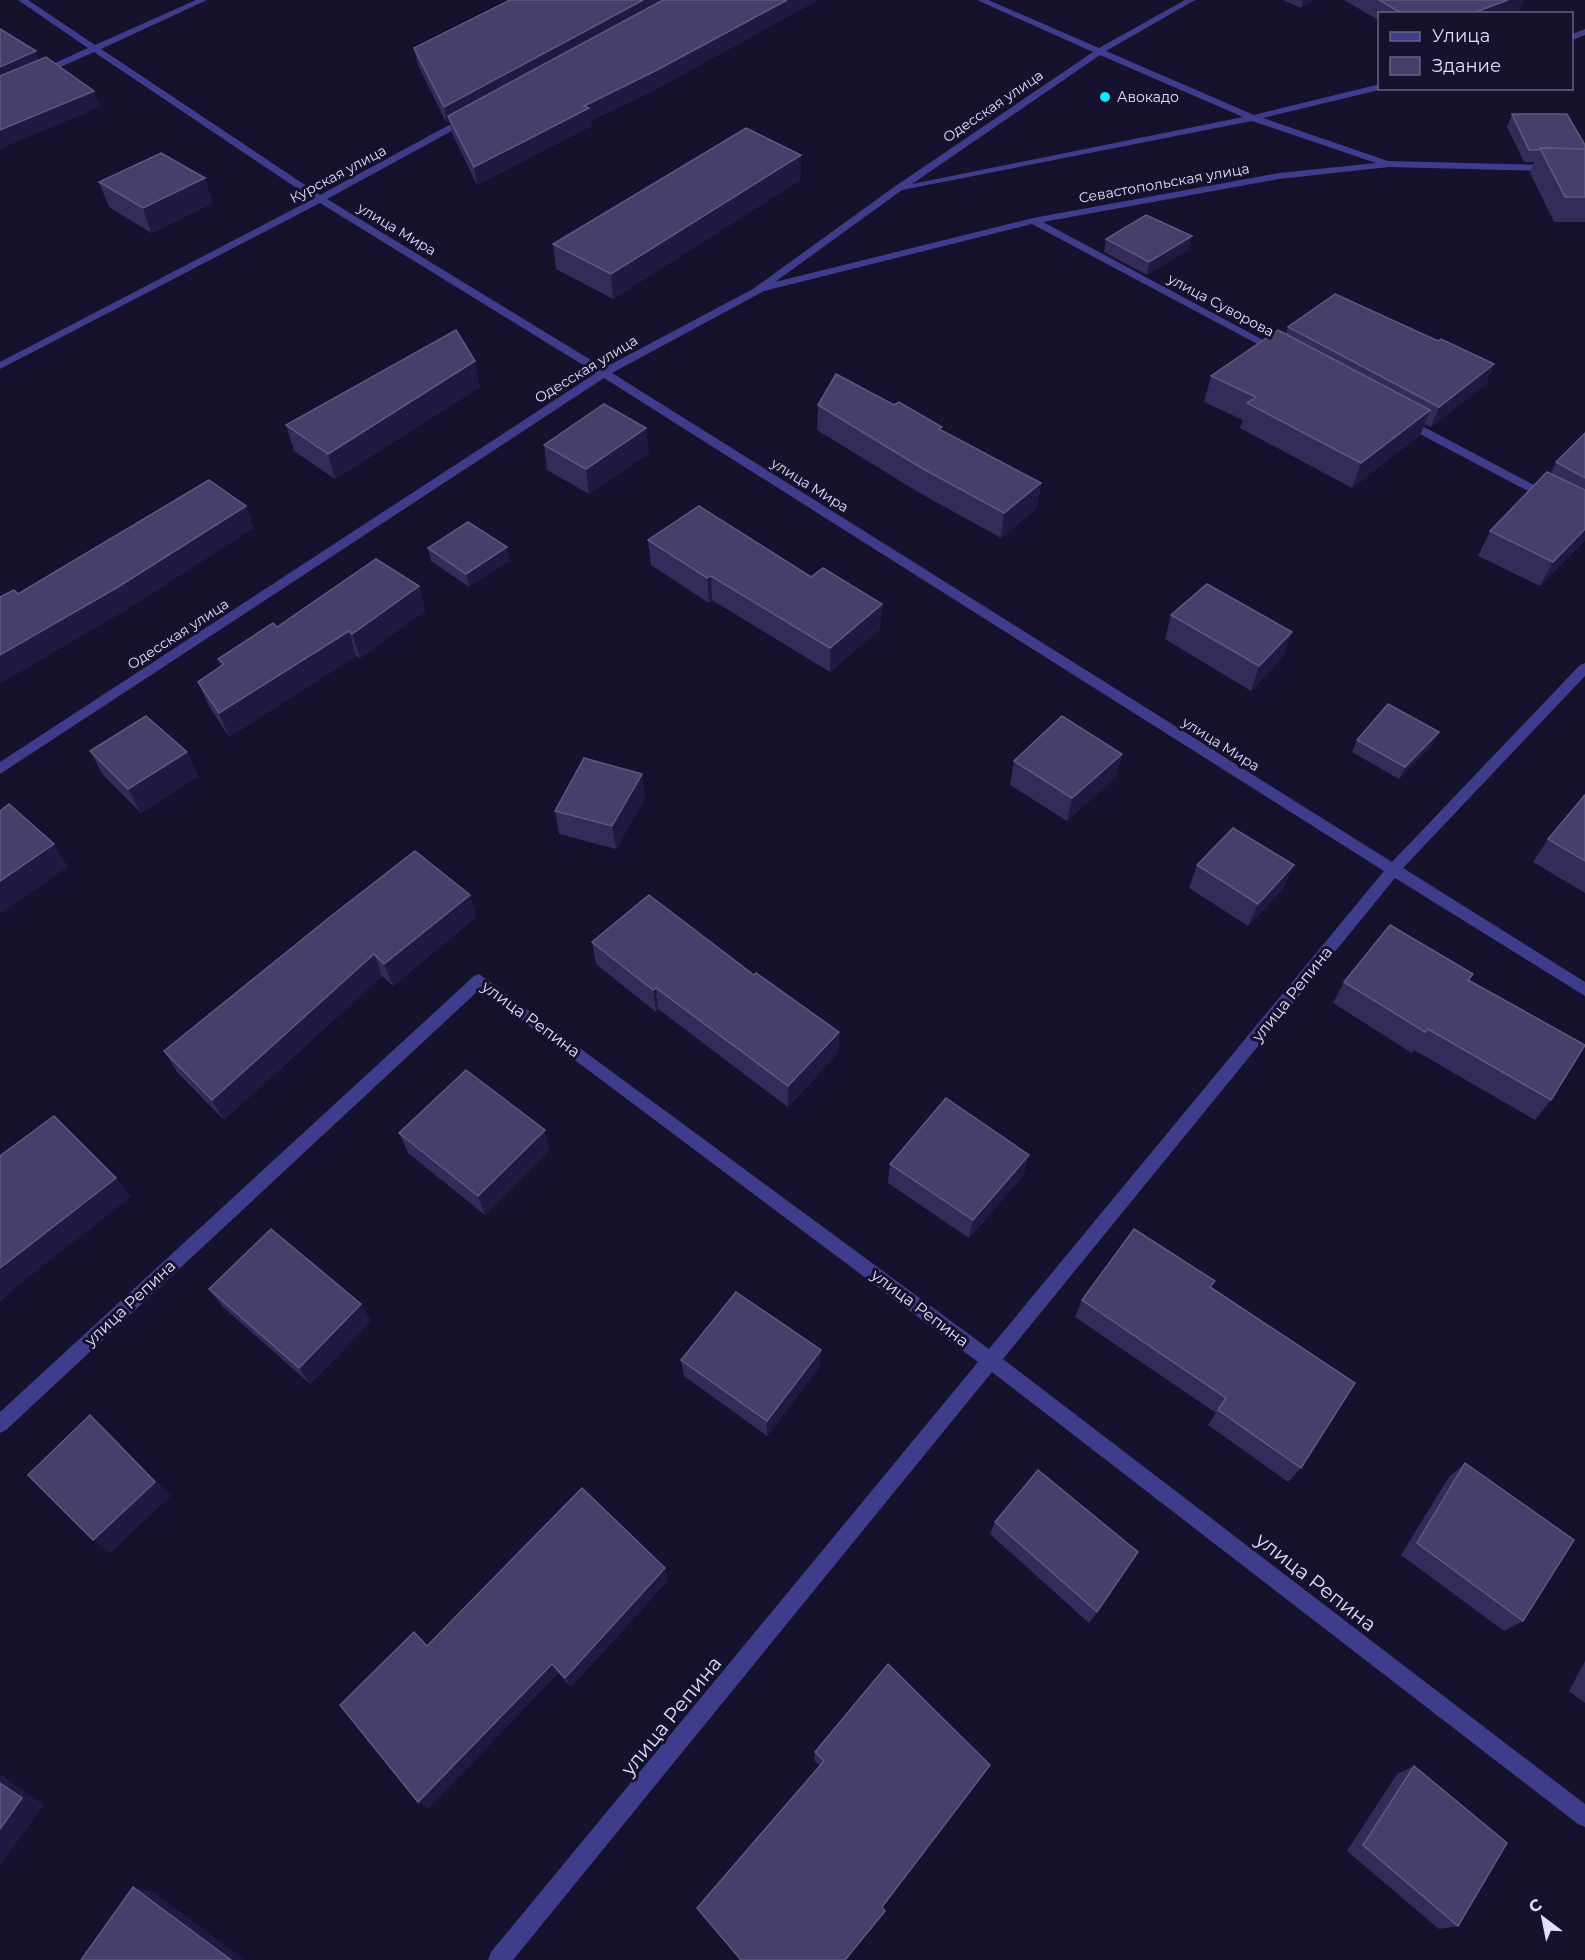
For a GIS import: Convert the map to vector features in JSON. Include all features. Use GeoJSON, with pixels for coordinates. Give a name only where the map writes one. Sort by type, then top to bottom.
{"type":"FeatureCollection","features":[{"type":"Feature","properties":{"kind":"street","name":"улица Мира"},"geometry":{"type":"LineString","coordinates":[[22,0],[320,199],[604,372],[1585,990]]}},
{"type":"Feature","properties":{"kind":"street"},"geometry":{"type":"LineString","coordinates":[[0,91],[203,0]]}},
{"type":"Feature","properties":{"kind":"street"},"geometry":{"type":"LineString","coordinates":[[981,0],[1253,118],[1389,164]]}},
{"type":"Feature","properties":{"kind":"street","name":"Одесская улица"},"geometry":{"type":"LineString","coordinates":[[0,769],[604,372],[757,291],[897,189],[1100,51],[1191,0]]}},
{"type":"Feature","properties":{"kind":"street"},"geometry":{"type":"LineString","coordinates":[[897,189],[1253,118],[1378,87]]}},
{"type":"Feature","properties":{"kind":"street","name":"Курская улица"},"geometry":{"type":"LineString","coordinates":[[0,366],[320,199],[477,114]]}},
{"type":"Feature","properties":{"kind":"street","name":"Севастопольская улица"},"geometry":{"type":"LineString","coordinates":[[757,291],[1033,221],[1279,176],[1389,164],[1585,169]]}},
{"type":"Feature","properties":{"kind":"street","name":"улица Суворова"},"geometry":{"type":"LineString","coordinates":[[1033,221],[1283,355]]}},
{"type":"Feature","properties":{"kind":"street"},"geometry":{"type":"LineString","coordinates":[[1397,416],[1585,517]]}},
{"type":"Feature","properties":{"kind":"street","name":"улица Репина"},"geometry":{"type":"LineString","coordinates":[[499,1960],[1393,870],[1585,669]]}},
{"type":"Feature","properties":{"kind":"street","name":"улица Репина"},"geometry":{"type":"LineString","coordinates":[[0,1424],[479,980],[991,1361],[1585,1817]]}},
{"type":"Feature","properties":{"kind":"building"},"geometry":{"type":"Polygon","coordinates":[[[510,0],[643,0],[444,107],[414,48],[510,0]]]}},
{"type":"Feature","properties":{"kind":"building"},"geometry":{"type":"Polygon","coordinates":[[[663,0],[787,0],[655,71],[584,106],[589,108],[474,167],[448,116],[663,0]]]}},
{"type":"Feature","properties":{"kind":"building"},"geometry":{"type":"Polygon","coordinates":[[[1379,0],[1508,0],[1475,12],[1400,12],[1379,0]]]}},
{"type":"Feature","properties":{"kind":"building"},"geometry":{"type":"Polygon","coordinates":[[[0,29],[36,51],[0,67],[0,29]]]}},
{"type":"Feature","properties":{"kind":"building"},"geometry":{"type":"Polygon","coordinates":[[[46,57],[94,91],[0,130],[0,76],[46,57]]]}},
{"type":"Feature","properties":{"kind":"building"},"geometry":{"type":"Polygon","coordinates":[[[1512,114],[1567,114],[1585,145],[1585,149],[1540,148],[1529,150],[1512,114]]]}},
{"type":"Feature","properties":{"kind":"building"},"geometry":{"type":"Polygon","coordinates":[[[746,128],[801,155],[611,274],[553,244],[746,128]]]}},
{"type":"Feature","properties":{"kind":"building"},"geometry":{"type":"Polygon","coordinates":[[[1540,148],[1585,149],[1585,197],[1565,197],[1540,148]]]}},
{"type":"Feature","properties":{"kind":"building"},"geometry":{"type":"Polygon","coordinates":[[[161,153],[205,178],[143,208],[99,182],[161,153]]]}},
{"type":"Feature","properties":{"kind":"building"},"geometry":{"type":"Polygon","coordinates":[[[1146,215],[1192,236],[1149,262],[1106,239],[1146,215]]]}},
{"type":"Feature","properties":{"kind":"building"},"geometry":{"type":"Polygon","coordinates":[[[1335,294],[1494,364],[1439,407],[1288,327],[1335,294]]]}},
{"type":"Feature","properties":{"kind":"building"},"geometry":{"type":"Polygon","coordinates":[[[456,330],[475,361],[328,454],[286,425],[456,330]]]}},
{"type":"Feature","properties":{"kind":"building"},"geometry":{"type":"Polygon","coordinates":[[[1278,330],[1430,410],[1361,463],[1247,403],[1256,397],[1211,376],[1278,330]]]}},
{"type":"Feature","properties":{"kind":"building"},"geometry":{"type":"Polygon","coordinates":[[[836,374],[894,405],[899,402],[942,427],[939,429],[1041,483],[1004,513],[920,467],[818,405],[836,374]]]}},
{"type":"Feature","properties":{"kind":"building"},"geometry":{"type":"Polygon","coordinates":[[[604,404],[646,428],[586,469],[544,445],[604,404]]]}},
{"type":"Feature","properties":{"kind":"building"},"geometry":{"type":"Polygon","coordinates":[[[1585,433],[1585,478],[1556,462],[1585,433]]]}},
{"type":"Feature","properties":{"kind":"building"},"geometry":{"type":"Polygon","coordinates":[[[1547,472],[1585,490],[1585,529],[1553,562],[1490,531],[1547,472]]]}},
{"type":"Feature","properties":{"kind":"building"},"geometry":{"type":"Polygon","coordinates":[[[209,480],[246,506],[118,587],[0,655],[0,597],[14,590],[18,594],[209,480]]]}},
{"type":"Feature","properties":{"kind":"building"},"geometry":{"type":"Polygon","coordinates":[[[699,506],[811,577],[823,568],[882,604],[830,648],[711,576],[707,578],[648,540],[699,506]]]}},
{"type":"Feature","properties":{"kind":"building"},"geometry":{"type":"Polygon","coordinates":[[[468,522],[507,547],[466,574],[428,548],[468,522]]]}},
{"type":"Feature","properties":{"kind":"building"},"geometry":{"type":"Polygon","coordinates":[[[376,559],[419,586],[352,634],[349,631],[219,713],[198,682],[224,664],[218,659],[273,623],[277,627],[376,559]]]}},
{"type":"Feature","properties":{"kind":"building"},"geometry":{"type":"Polygon","coordinates":[[[1207,584],[1292,632],[1259,666],[1171,615],[1207,584]]]}},
{"type":"Feature","properties":{"kind":"building"},"geometry":{"type":"Polygon","coordinates":[[[1388,704],[1439,732],[1405,767],[1357,740],[1388,704]]]}},
{"type":"Feature","properties":{"kind":"building"},"geometry":{"type":"Polygon","coordinates":[[[146,716],[187,752],[128,789],[90,751],[146,716]]]}},
{"type":"Feature","properties":{"kind":"building"},"geometry":{"type":"Polygon","coordinates":[[[1062,716],[1122,754],[1072,798],[1014,761],[1062,716]]]}},
{"type":"Feature","properties":{"kind":"building"},"geometry":{"type":"Polygon","coordinates":[[[584,758],[642,774],[612,826],[555,811],[584,758]]]}},
{"type":"Feature","properties":{"kind":"building"},"geometry":{"type":"Polygon","coordinates":[[[1585,795],[1585,861],[1548,839],[1585,795]]]}},
{"type":"Feature","properties":{"kind":"building"},"geometry":{"type":"Polygon","coordinates":[[[9,804],[54,844],[0,881],[0,811],[9,804]]]}},
{"type":"Feature","properties":{"kind":"building"},"geometry":{"type":"Polygon","coordinates":[[[1233,828],[1294,865],[1258,904],[1197,865],[1233,828]]]}},
{"type":"Feature","properties":{"kind":"building"},"geometry":{"type":"Polygon","coordinates":[[[415,851],[470,895],[384,964],[374,954],[212,1100],[164,1051],[415,851]]]}},
{"type":"Feature","properties":{"kind":"building"},"geometry":{"type":"Polygon","coordinates":[[[649,895],[754,975],[756,973],[839,1032],[788,1086],[656,988],[653,990],[592,942],[649,895]]]}},
{"type":"Feature","properties":{"kind":"building"},"geometry":{"type":"Polygon","coordinates":[[[1390,925],[1473,974],[1468,980],[1585,1045],[1551,1100],[1428,1029],[1425,1032],[1344,982],[1390,925]]]}},
{"type":"Feature","properties":{"kind":"building"},"geometry":{"type":"Polygon","coordinates":[[[466,1070],[545,1130],[478,1196],[399,1133],[466,1070]]]}},
{"type":"Feature","properties":{"kind":"building"},"geometry":{"type":"Polygon","coordinates":[[[946,1098],[1029,1155],[973,1220],[890,1164],[946,1098]]]}},
{"type":"Feature","properties":{"kind":"building"},"geometry":{"type":"Polygon","coordinates":[[[54,1116],[116,1178],[0,1268],[0,1156],[54,1116]]]}},
{"type":"Feature","properties":{"kind":"building"},"geometry":{"type":"Polygon","coordinates":[[[271,1229],[361,1304],[299,1368],[209,1289],[271,1229]]]}},
{"type":"Feature","properties":{"kind":"building"},"geometry":{"type":"Polygon","coordinates":[[[1134,1229],[1215,1281],[1210,1287],[1355,1383],[1301,1468],[1218,1410],[1226,1398],[1082,1300],[1134,1229]]]}},
{"type":"Feature","properties":{"kind":"building"},"geometry":{"type":"Polygon","coordinates":[[[736,1292],[821,1350],[767,1421],[681,1360],[736,1292]]]}},
{"type":"Feature","properties":{"kind":"building"},"geometry":{"type":"Polygon","coordinates":[[[90,1415],[155,1482],[93,1540],[28,1475],[90,1415]]]}},
{"type":"Feature","properties":{"kind":"building"},"geometry":{"type":"Polygon","coordinates":[[[1465,1463],[1574,1540],[1523,1621],[1417,1543],[1465,1463]]]}},
{"type":"Feature","properties":{"kind":"building"},"geometry":{"type":"Polygon","coordinates":[[[1038,1470],[1138,1552],[1097,1612],[995,1522],[1038,1470]]]}},
{"type":"Feature","properties":{"kind":"building"},"geometry":{"type":"Polygon","coordinates":[[[582,1488],[665,1568],[565,1678],[552,1664],[418,1802],[340,1705],[414,1632],[427,1646],[582,1488]]]}},
{"type":"Feature","properties":{"kind":"building"},"geometry":{"type":"Polygon","coordinates":[[[888,1664],[990,1765],[882,1907],[885,1911],[845,1960],[741,1960],[697,1908],[824,1761],[815,1752],[888,1664]]]}},
{"type":"Feature","properties":{"kind":"building"},"geometry":{"type":"Polygon","coordinates":[[[1414,1766],[1507,1843],[1458,1926],[1363,1845],[1414,1766]]]}},
{"type":"Feature","properties":{"kind":"building"},"geometry":{"type":"Polygon","coordinates":[[[0,1783],[22,1798],[0,1829],[0,1783]]]}},
{"type":"Feature","properties":{"kind":"building"},"geometry":{"type":"Polygon","coordinates":[[[133,1887],[231,1960],[81,1960],[133,1887]]]}},
{"type":"Feature","properties":{"kind":"place","name":"Авокадо"},"geometry":{"type":"Point","coordinates":[1105,97]}}]}
